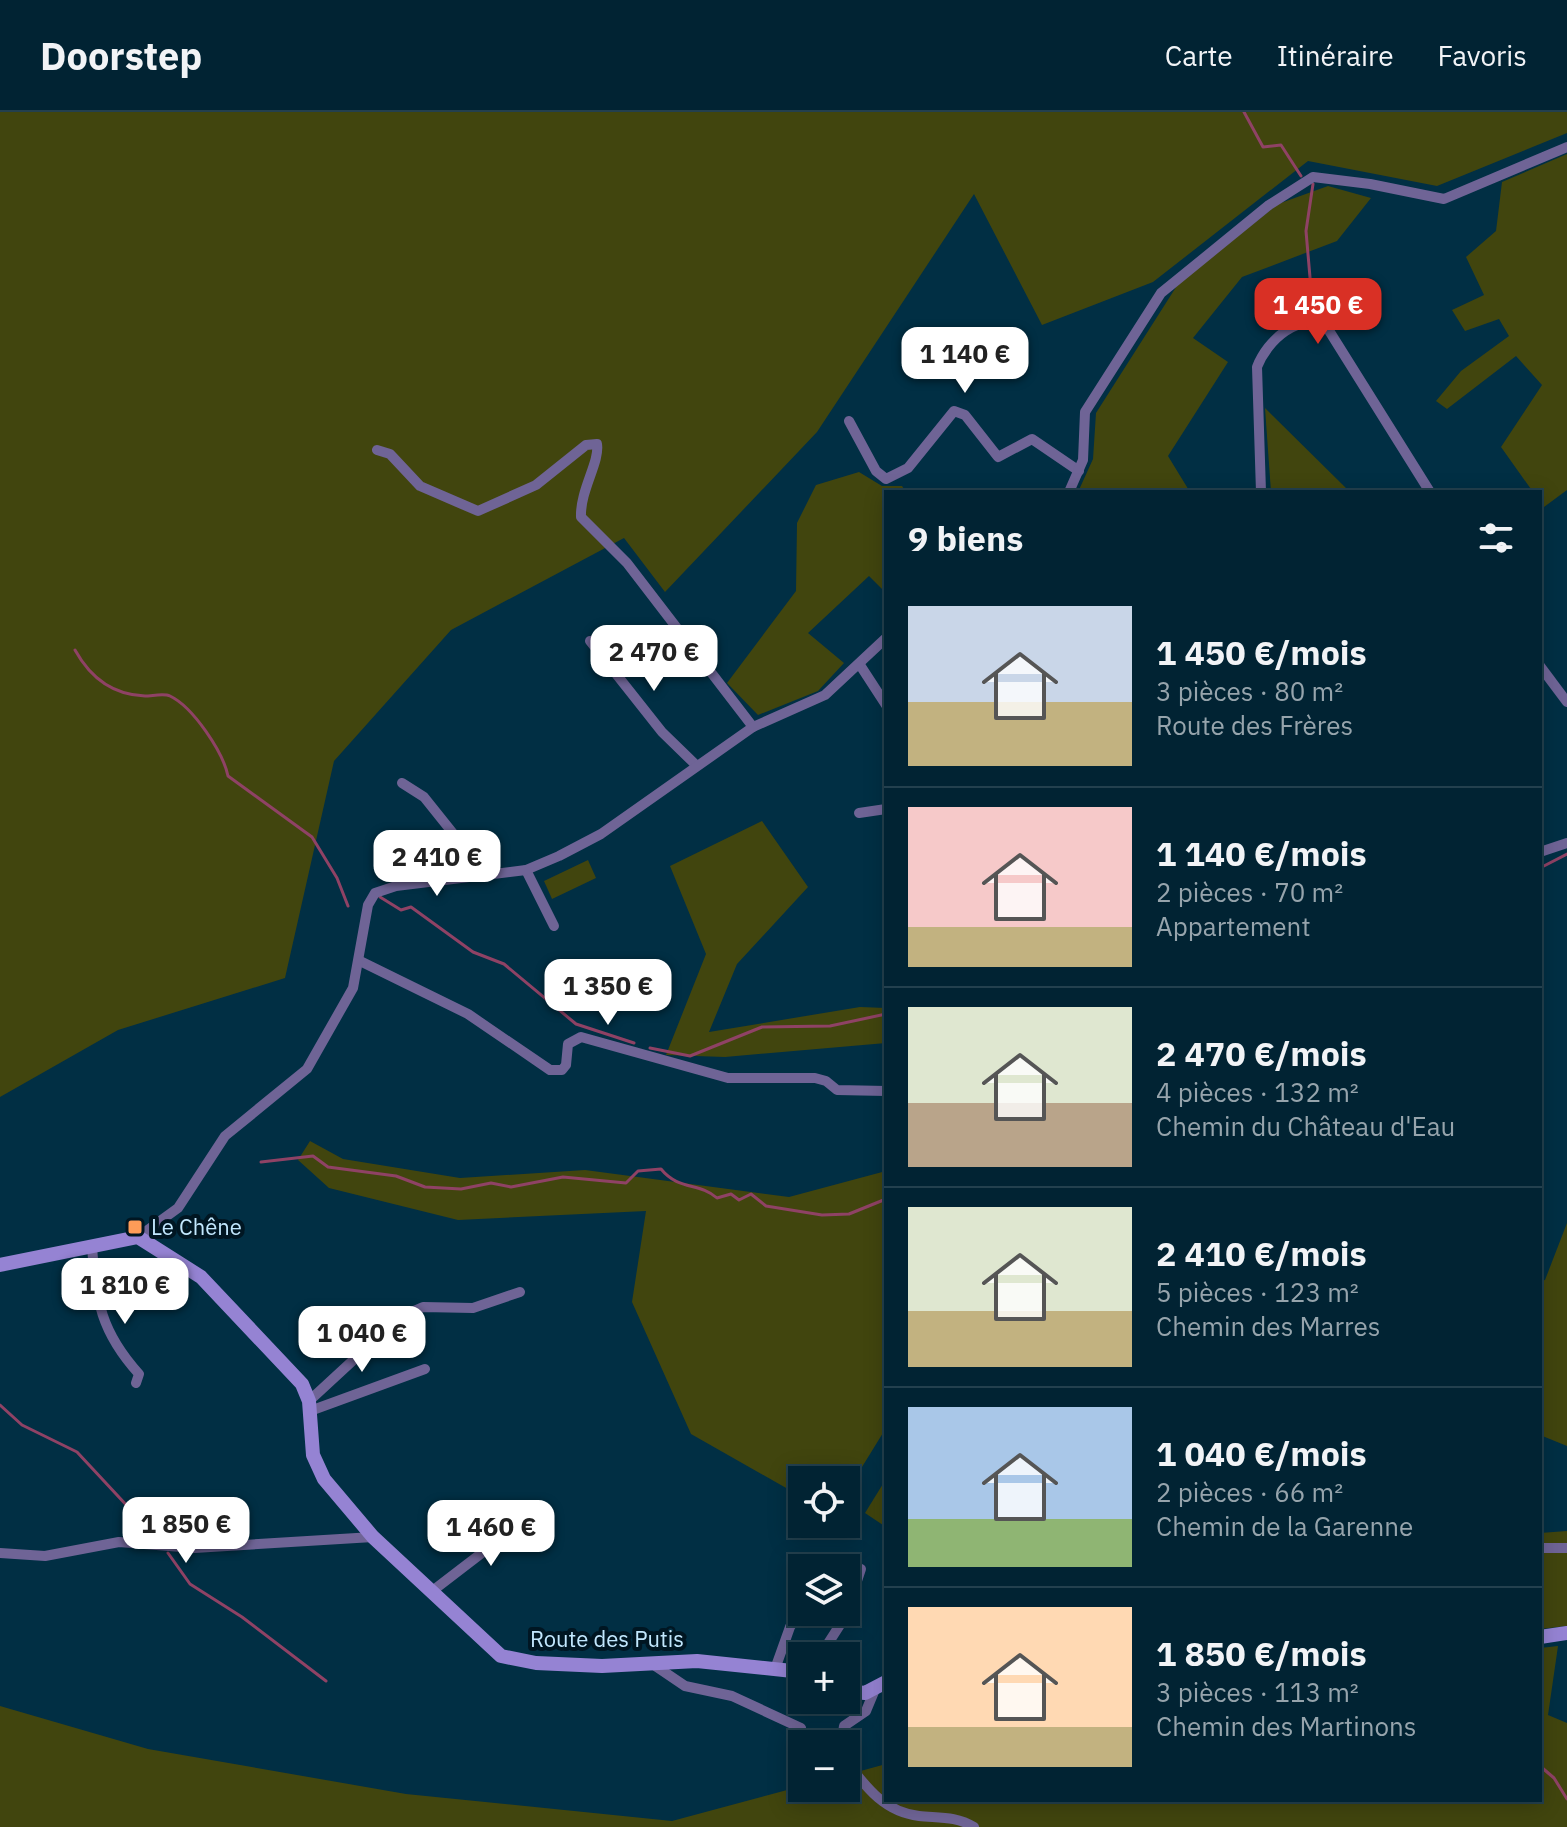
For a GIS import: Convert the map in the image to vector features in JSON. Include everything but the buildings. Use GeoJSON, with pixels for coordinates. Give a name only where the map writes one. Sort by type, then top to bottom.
{"type":"FeatureCollection","features":[{"type":"Feature","properties":{"kind":"street"},"geometry":{"type":"LineString","coordinates":[[1070,490],[1079,471],[1085,412],[1161,293],[1269,205],[1313,177],[1370,184],[1444,199],[1567,147]]}},
{"type":"Feature","properties":{"kind":"street"},"geometry":{"type":"LineString","coordinates":[[1261,490],[1257,367],[1262,352],[1273,340],[1297,325],[1309,322],[1328,329],[1429,490]]}},
{"type":"Feature","properties":{"kind":"street"},"geometry":{"type":"LineString","coordinates":[[849,421],[876,471],[886,479],[908,468],[954,411],[965,415],[998,457],[1032,439],[1079,471]]}},
{"type":"Feature","properties":{"kind":"street"},"geometry":{"type":"LineString","coordinates":[[377,450],[390,454],[420,486],[478,511],[536,485],[586,445],[597,444],[598,454],[581,498],[581,517],[627,563],[753,727]]}},
{"type":"Feature","properties":{"kind":"street"},"geometry":{"type":"LineString","coordinates":[[0,1265],[138,1237],[184,1201],[225,1136],[307,1069],[338,1018],[360,961],[368,905],[375,893],[396,886],[526,870],[601,834],[753,727],[825,695],[884,640]]}},
{"type":"Feature","properties":{"kind":"street"},"geometry":{"type":"LineString","coordinates":[[590,641],[662,732],[696,765]]}},
{"type":"Feature","properties":{"kind":"street"},"geometry":{"type":"LineString","coordinates":[[860,665],[884,702]]}},
{"type":"Feature","properties":{"kind":"street"},"geometry":{"type":"LineString","coordinates":[[1542,669],[1567,702]]}},
{"type":"Feature","properties":{"kind":"street"},"geometry":{"type":"LineString","coordinates":[[402,783],[424,797],[464,847],[498,873]]}},
{"type":"Feature","properties":{"kind":"street"},"geometry":{"type":"LineString","coordinates":[[859,813],[884,809]]}},
{"type":"Feature","properties":{"kind":"street"},"geometry":{"type":"LineString","coordinates":[[1542,851],[1567,843]]}},
{"type":"Feature","properties":{"kind":"street"},"geometry":{"type":"LineString","coordinates":[[526,870],[554,926]]}},
{"type":"Feature","properties":{"kind":"street"},"geometry":{"type":"LineString","coordinates":[[360,961],[468,1014],[550,1070],[562,1070],[566,1065],[568,1044],[581,1037],[669,1065],[728,1078],[815,1078],[826,1081],[837,1090],[884,1091]]}},
{"type":"Feature","properties":{"kind":"street","name":"Route des Putis"},"geometry":{"type":"LineString","coordinates":[[138,1237],[201,1277],[293,1374],[310,1406],[316,1465],[373,1537],[501,1656],[536,1663],[654,1665],[697,1661],[788,1670]]}},
{"type":"Feature","properties":{"kind":"street"},"geometry":{"type":"LineString","coordinates":[[92,1247],[98,1307],[113,1340],[139,1374],[136,1383]]}},
{"type":"Feature","properties":{"kind":"street"},"geometry":{"type":"LineString","coordinates":[[310,1406],[400,1317],[423,1307],[473,1308],[520,1292]]}},
{"type":"Feature","properties":{"kind":"street"},"geometry":{"type":"LineString","coordinates":[[310,1406],[425,1369]]}},
{"type":"Feature","properties":{"kind":"street"},"geometry":{"type":"LineString","coordinates":[[431,1592],[504,1536],[530,1521]]}},
{"type":"Feature","properties":{"kind":"street"},"geometry":{"type":"LineString","coordinates":[[0,1553],[45,1556],[119,1542],[194,1548],[373,1537]]}},
{"type":"Feature","properties":{"kind":"street"},"geometry":{"type":"LineString","coordinates":[[1542,1548],[1567,1548]]}},
{"type":"Feature","properties":{"kind":"street"},"geometry":{"type":"LineString","coordinates":[[829,1642],[845,1617],[861,1569]]}},
{"type":"Feature","properties":{"kind":"street"},"geometry":{"type":"LineString","coordinates":[[775,1669],[791,1626]]}},
{"type":"Feature","properties":{"kind":"street"},"geometry":{"type":"LineString","coordinates":[[1542,1637],[1567,1633]]}},
{"type":"Feature","properties":{"kind":"street"},"geometry":{"type":"LineString","coordinates":[[654,1665],[685,1686],[732,1696],[801,1728]]}},
{"type":"Feature","properties":{"kind":"street"},"geometry":{"type":"LineString","coordinates":[[860,1692],[881,1685]]}},
{"type":"Feature","properties":{"kind":"street"},"geometry":{"type":"LineString","coordinates":[[843,1730],[844,1726],[866,1711],[881,1685]]}},
{"type":"Feature","properties":{"kind":"street"},"geometry":{"type":"LineString","coordinates":[[860,1779],[873,1795],[894,1809],[916,1816],[957,1819],[974,1827]]}},
{"type":"Feature","properties":{"kind":"green space"},"geometry":{"type":"Polygon","coordinates":[[[0,112],[1567,112],[1567,133],[1437,186],[1308,161],[1153,282],[1042,325],[974,194],[817,432],[665,592],[624,538],[451,630],[334,761],[285,978],[118,1030],[0,1097],[0,112]]]}},
{"type":"Feature","properties":{"kind":"green space"},"geometry":{"type":"Polygon","coordinates":[[[1567,154],[1567,490],[1544,507],[1542,490],[1532,490],[1501,447],[1542,385],[1516,356],[1447,409],[1436,401],[1461,371],[1509,336],[1499,319],[1465,331],[1452,310],[1484,295],[1466,257],[1496,231],[1502,182],[1567,154]]]}},
{"type":"Feature","properties":{"kind":"green space"},"geometry":{"type":"Polygon","coordinates":[[[1328,186],[1371,198],[1337,241],[1242,277],[1193,338],[1228,362],[1168,456],[1189,490],[1079,490],[1093,459],[1096,413],[1178,284],[1278,204],[1328,186]]]}},
{"type":"Feature","properties":{"kind":"green space"},"geometry":{"type":"Polygon","coordinates":[[[1265,408],[1348,490],[1271,490],[1265,408]]]}},
{"type":"Feature","properties":{"kind":"green space"},"geometry":{"type":"Polygon","coordinates":[[[859,472],[882,486],[902,486],[905,490],[884,490],[884,591],[869,576],[808,633],[844,663],[818,691],[758,715],[727,683],[796,591],[797,523],[816,485],[859,472]]]}},
{"type":"Feature","properties":{"kind":"green space"},"geometry":{"type":"Polygon","coordinates":[[[762,821],[808,887],[737,964],[709,1032],[860,1007],[884,1008],[884,1043],[725,1057],[666,1055],[706,954],[670,866],[762,821]]]}},
{"type":"Feature","properties":{"kind":"green space"},"geometry":{"type":"Polygon","coordinates":[[[588,860],[596,878],[552,899],[544,881],[588,860]]]}},
{"type":"Feature","properties":{"kind":"green space"},"geometry":{"type":"Polygon","coordinates":[[[310,1141],[343,1159],[460,1178],[585,1170],[789,1197],[884,1172],[884,1431],[860,1470],[860,1466],[788,1466],[788,1489],[691,1434],[632,1302],[646,1211],[458,1220],[329,1188],[298,1160],[310,1141]]]}},
{"type":"Feature","properties":{"kind":"green space"},"geometry":{"type":"Polygon","coordinates":[[[1567,1223],[1567,1446],[1542,1436],[1542,1281],[1545,1280],[1567,1223]]]}},
{"type":"Feature","properties":{"kind":"green space"},"geometry":{"type":"Polygon","coordinates":[[[884,1482],[884,1526],[865,1513],[884,1482]]]}},
{"type":"Feature","properties":{"kind":"green space"},"geometry":{"type":"Polygon","coordinates":[[[1567,1531],[1567,1626],[1542,1629],[1542,1533],[1567,1531]]]}},
{"type":"Feature","properties":{"kind":"green space"},"geometry":{"type":"Polygon","coordinates":[[[1558,1646],[1548,1715],[1567,1723],[1567,1827],[0,1827],[0,1706],[148,1749],[406,1794],[672,1821],[788,1790],[788,1802],[860,1802],[860,1771],[884,1765],[884,1802],[1542,1802],[1542,1648],[1558,1646]]]}},
{"type":"Feature","properties":{"kind":"waterway"},"geometry":{"type":"LineString","coordinates":[[1244,112],[1263,147],[1281,145],[1301,176]]}},
{"type":"Feature","properties":{"kind":"waterway"},"geometry":{"type":"LineString","coordinates":[[1313,184],[1306,231],[1311,289],[1319,321]]}},
{"type":"Feature","properties":{"kind":"waterway"},"geometry":{"type":"LineString","coordinates":[[75,650],[95,676],[112,688],[133,695],[167,695],[188,710],[214,743],[228,776],[312,837],[337,878],[348,906]]}},
{"type":"Feature","properties":{"kind":"waterway"},"geometry":{"type":"LineString","coordinates":[[1542,867],[1567,854]]}},
{"type":"Feature","properties":{"kind":"waterway"},"geometry":{"type":"LineString","coordinates":[[380,897],[401,910],[411,907],[473,952],[504,964],[576,1024],[634,1043]]}},
{"type":"Feature","properties":{"kind":"waterway"},"geometry":{"type":"LineString","coordinates":[[650,1048],[690,1056],[762,1027],[830,1026],[884,1014]]}},
{"type":"Feature","properties":{"kind":"waterway"},"geometry":{"type":"LineString","coordinates":[[261,1162],[313,1156],[328,1167],[396,1176],[425,1187],[461,1189],[491,1183],[511,1187],[563,1177],[626,1183],[638,1171],[661,1169],[675,1181],[717,1198],[731,1194],[739,1200],[751,1194],[766,1206],[822,1215],[849,1214],[884,1200]]}},
{"type":"Feature","properties":{"kind":"waterway"},"geometry":{"type":"LineString","coordinates":[[0,1405],[22,1425],[77,1452],[157,1538]]}},
{"type":"Feature","properties":{"kind":"waterway"},"geometry":{"type":"LineString","coordinates":[[168,1553],[190,1584],[242,1617],[326,1681]]}},
{"type":"Feature","properties":{"kind":"waterway"},"geometry":{"type":"LineString","coordinates":[[1542,1768],[1554,1778],[1567,1799]]}},
{"type":"Feature","properties":{"kind":"place","name":"Le Chêne"},"geometry":{"type":"Point","coordinates":[135,1227]}}]}
